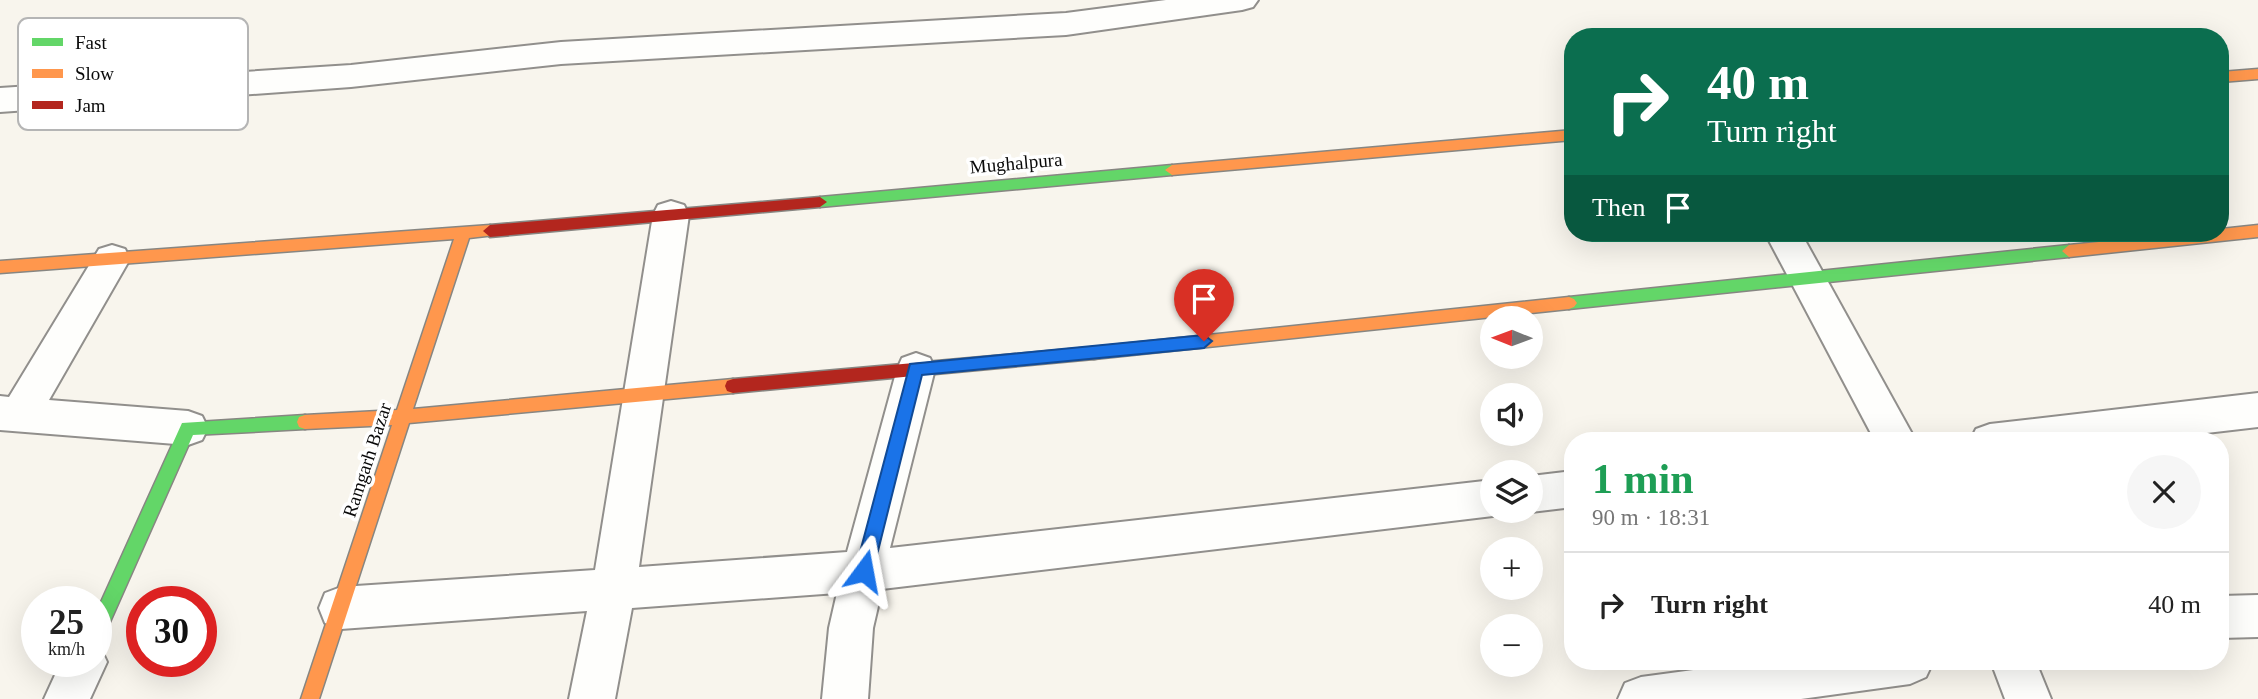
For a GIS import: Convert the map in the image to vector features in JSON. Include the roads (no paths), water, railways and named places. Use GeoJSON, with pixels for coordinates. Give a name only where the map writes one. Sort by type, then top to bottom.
{"type":"FeatureCollection","features":[{"type":"Feature","properties":{"kind":"street"},"geometry":{"type":"LineString","coordinates":[[248,83],[351,76],[561,53],[1066,24],[1242,0]]}},
{"type":"Feature","properties":{"kind":"street"},"geometry":{"type":"LineString","coordinates":[[2229,76],[2258,74]]}},
{"type":"Feature","properties":{"kind":"street"},"geometry":{"type":"LineString","coordinates":[[0,100],[18,99]]}},
{"type":"Feature","properties":{"kind":"street","name":"Mughalpura"},"geometry":{"type":"LineString","coordinates":[[0,267],[463,233],[1564,136]]}},
{"type":"Feature","properties":{"kind":"street"},"geometry":{"type":"LineString","coordinates":[[592,699],[614,588],[671,215]]}},
{"type":"Feature","properties":{"kind":"street"},"geometry":{"type":"LineString","coordinates":[[2229,234],[2258,231]]}},
{"type":"Feature","properties":{"kind":"street","name":"Ramgarh Bazar"},"geometry":{"type":"LineString","coordinates":[[310,699],[463,233]]}},
{"type":"Feature","properties":{"kind":"street"},"geometry":{"type":"LineString","coordinates":[[1788,242],[1891,432]]}},
{"type":"Feature","properties":{"kind":"street"},"geometry":{"type":"LineString","coordinates":[[112,258],[10,414],[188,428],[403,416],[916,369],[2153,242]]}},
{"type":"Feature","properties":{"kind":"street"},"geometry":{"type":"LineString","coordinates":[[845,699],[851,628],[916,369]]}},
{"type":"Feature","properties":{"kind":"street"},"geometry":{"type":"LineString","coordinates":[[2068,432],[2258,410]]}},
{"type":"Feature","properties":{"kind":"street"},"geometry":{"type":"LineString","coordinates":[[112,598],[188,428]]}},
{"type":"Feature","properties":{"kind":"street"},"geometry":{"type":"LineString","coordinates":[[1543,493],[1564,490]]}},
{"type":"Feature","properties":{"kind":"street"},"geometry":{"type":"LineString","coordinates":[[341,608],[864,571],[1480,500]]}},
{"type":"Feature","properties":{"kind":"street"},"geometry":{"type":"LineString","coordinates":[[2229,617],[2258,616]]}},
{"type":"Feature","properties":{"kind":"street"},"geometry":{"type":"LineString","coordinates":[[1641,699],[1776,690],[1872,670]]}},
{"type":"Feature","properties":{"kind":"street"},"geometry":{"type":"LineString","coordinates":[[2017,670],[2028,699]]}},
{"type":"Feature","properties":{"kind":"street"},"geometry":{"type":"LineString","coordinates":[[67,699],[77,677]]}}]}
